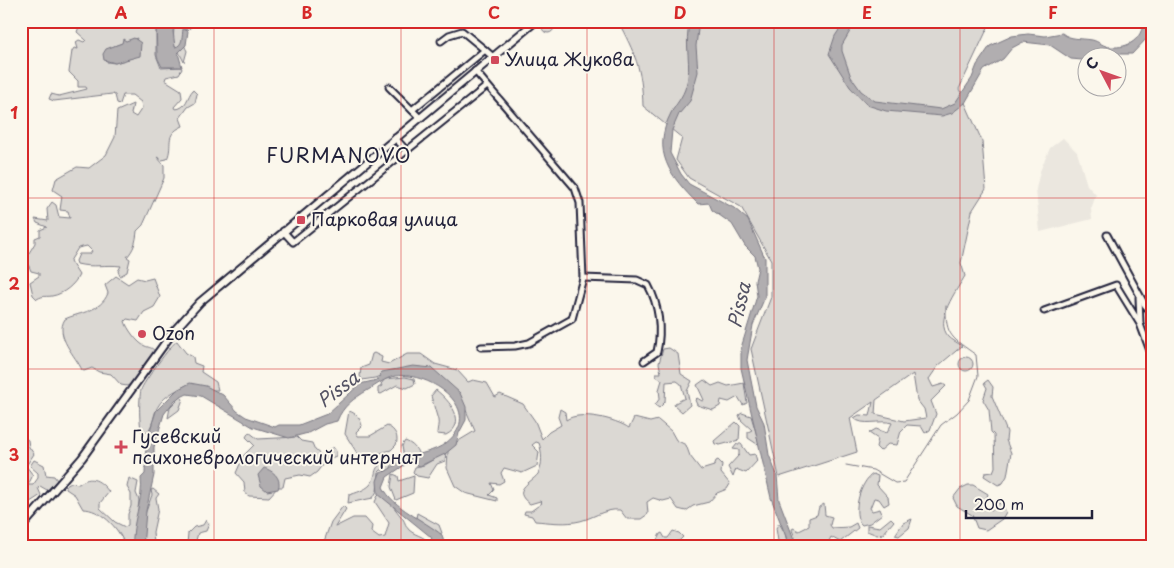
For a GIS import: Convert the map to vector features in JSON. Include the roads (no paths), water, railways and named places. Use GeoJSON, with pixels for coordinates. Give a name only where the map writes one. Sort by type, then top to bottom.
{"type":"FeatureCollection","features":[{"type":"Feature","properties":{"kind":"main road"},"geometry":{"type":"LineString","coordinates":[[21,528],[82,458],[182,320],[210,293],[283,231],[536,21]]}},
{"type":"Feature","properties":{"kind":"street"},"geometry":{"type":"LineString","coordinates":[[441,41],[449,35],[462,31],[493,57]]}},
{"type":"Feature","properties":{"kind":"street"},"geometry":{"type":"LineString","coordinates":[[412,110],[485,50]]}},
{"type":"Feature","properties":{"kind":"street"},"geometry":{"type":"LineString","coordinates":[[475,72],[574,188],[580,203],[583,278],[572,319],[529,343],[515,346],[481,347]]}},
{"type":"Feature","properties":{"kind":"street"},"geometry":{"type":"LineString","coordinates":[[389,86],[420,118]]}},
{"type":"Feature","properties":{"kind":"street"},"geometry":{"type":"LineString","coordinates":[[283,231],[293,242],[487,86]]}},
{"type":"Feature","properties":{"kind":"street"},"geometry":{"type":"LineString","coordinates":[[395,138],[407,151]]}},
{"type":"Feature","properties":{"kind":"street"},"geometry":{"type":"LineString","coordinates":[[1107,235],[1138,293],[1152,314],[1140,324]]}},
{"type":"Feature","properties":{"kind":"street"},"geometry":{"type":"LineString","coordinates":[[583,278],[637,280],[648,284],[655,297],[659,318],[659,343],[657,352],[644,361]]}},
{"type":"Feature","properties":{"kind":"street"},"geometry":{"type":"LineString","coordinates":[[1044,311],[1116,284],[1140,324],[1153,359]]}},
{"type":"Feature","properties":{"kind":"street"},"geometry":{"type":"LineString","coordinates":[[1138,293],[1140,324]]}},
{"type":"Feature","properties":{"kind":"waterway"},"geometry":{"type":"LineString","coordinates":[[846,465],[873,470],[895,483],[904,482],[941,425],[957,413],[969,400],[978,376],[976,355],[952,336],[947,324],[946,306]]}},
{"type":"Feature","properties":{"kind":"place","name":"Улица Жукова"},"geometry":{"type":"Point","coordinates":[495,60]}},
{"type":"Feature","properties":{"kind":"place","name":"Парковая улица"},"geometry":{"type":"Point","coordinates":[301,220]}},
{"type":"Feature","properties":{"kind":"place","name":"Ozon"},"geometry":{"type":"Point","coordinates":[142,334]}},
{"type":"Feature","properties":{"kind":"place","name":"Гусевский психоневрологический интернат"},"geometry":{"type":"Point","coordinates":[121,447]}},
{"type":"Feature","properties":{"kind":"district","name":"FURMANOVO"},"geometry":{"type":"Point","coordinates":[339,156]}},
{"type":"Feature","properties":{"kind":"water label","name":"Pissa"},"geometry":{"type":"Point","coordinates":[739,305]}},
{"type":"Feature","properties":{"kind":"water label","name":"Pissa"},"geometry":{"type":"Point","coordinates":[338,389]}}]}
